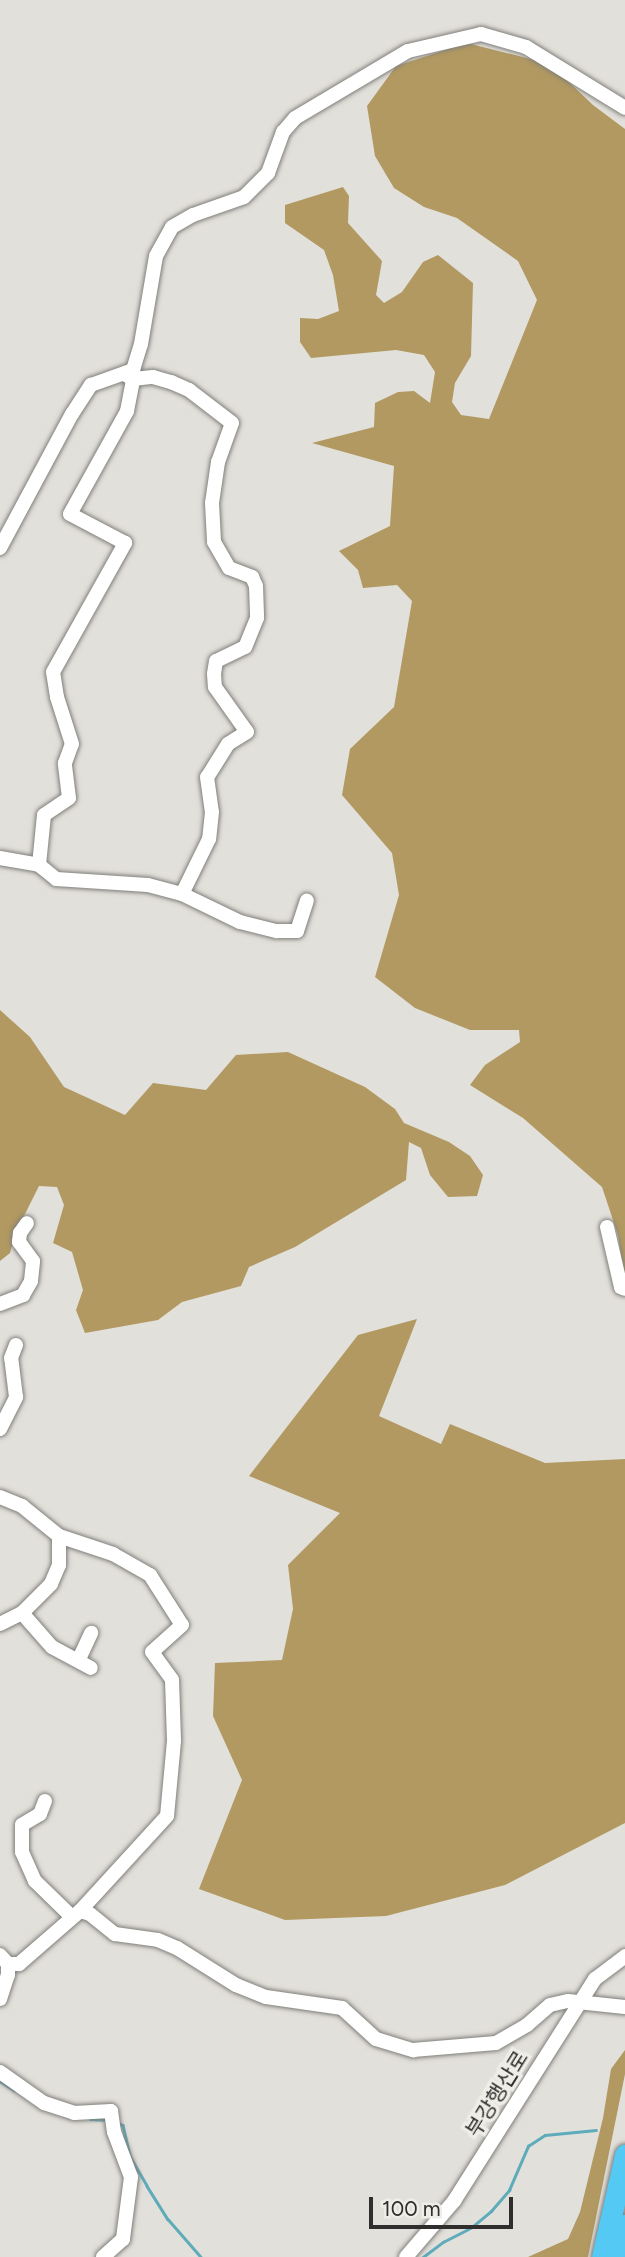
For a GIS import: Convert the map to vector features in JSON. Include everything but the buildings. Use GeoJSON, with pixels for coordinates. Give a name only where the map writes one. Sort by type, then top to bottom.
{"type":"FeatureCollection","features":[{"type":"Feature","properties":{"kind":"highway"},"geometry":{"type":"LineString","coordinates":[[602,2257],[625,2155]]}},
{"type":"Feature","properties":{"kind":"highway"},"geometry":{"type":"LineString","coordinates":[[618,2257],[625,2225]]}},
{"type":"Feature","properties":{"kind":"street"},"geometry":{"type":"LineString","coordinates":[[39,865],[44,815],[69,798],[65,762],[72,744],[57,697],[53,672],[125,543],[70,514],[127,411],[128,376],[133,370],[141,344],[156,256],[172,227],[193,215],[244,197],[268,173],[283,132],[295,118],[408,51],[481,34],[526,47],[625,108]]}},
{"type":"Feature","properties":{"kind":"street"},"geometry":{"type":"LineString","coordinates":[[0,548],[91,385],[128,376],[153,377],[189,390],[232,422],[216,476],[212,503],[214,542],[229,568],[252,577],[256,586],[257,618],[245,647],[216,661],[214,674],[215,687],[247,732],[228,744],[207,777],[212,805],[209,839],[182,894]]}},
{"type":"Feature","properties":{"kind":"street"},"geometry":{"type":"LineString","coordinates":[[0,858],[39,865],[56,879],[148,885],[182,894],[240,922],[277,930],[297,930],[307,901]]}},
{"type":"Feature","properties":{"kind":"street"},"geometry":{"type":"LineString","coordinates":[[0,1304],[23,1295],[31,1281],[33,1261],[19,1242],[20,1233],[27,1223]]}},
{"type":"Feature","properties":{"kind":"street"},"geometry":{"type":"LineString","coordinates":[[607,1227],[621,1287],[625,1289]]}},
{"type":"Feature","properties":{"kind":"street"},"geometry":{"type":"LineString","coordinates":[[0,1429],[16,1397],[11,1358],[16,1345]]}},
{"type":"Feature","properties":{"kind":"street"},"geometry":{"type":"LineString","coordinates":[[0,1497],[22,1506],[59,1536],[113,1554],[150,1575],[182,1625],[152,1651],[172,1680],[174,1741],[167,1816],[76,1914],[19,1964],[4,1959]]}},
{"type":"Feature","properties":{"kind":"street"},"geometry":{"type":"LineString","coordinates":[[0,1624],[22,1613],[51,1584],[59,1565],[59,1536]]}},
{"type":"Feature","properties":{"kind":"street"},"geometry":{"type":"LineString","coordinates":[[22,1613],[52,1647],[85,1663],[91,1633]]}},
{"type":"Feature","properties":{"kind":"street"},"geometry":{"type":"LineString","coordinates":[[45,1801],[40,1814],[22,1825],[22,1852],[35,1881],[76,1914],[90,1914],[116,1934],[158,1940],[177,1948],[236,1985],[266,1997],[342,2008],[376,2039],[413,2050],[496,2043],[527,2025],[550,2006],[582,2001],[625,2007]]}},
{"type":"Feature","properties":{"kind":"street","name":"부강행산로"},"geometry":{"type":"LineString","coordinates":[[406,2257],[454,2201],[595,1979],[625,1956]]}},
{"type":"Feature","properties":{"kind":"street"},"geometry":{"type":"LineString","coordinates":[[0,1999],[8,1975],[4,1959]]}},
{"type":"Feature","properties":{"kind":"street"},"geometry":{"type":"LineString","coordinates":[[0,2072],[44,2103],[74,2113],[111,2111],[114,2132],[131,2176],[123,2239],[103,2257]]}},
{"type":"Feature","properties":{"kind":"shaded area"},"geometry":{"type":"Polygon","coordinates":[[[467,43],[550,64],[593,105],[625,129],[625,1280],[618,1235],[602,1187],[523,1118],[470,1085],[485,1065],[520,1042],[519,1030],[470,1030],[415,1008],[375,977],[399,895],[392,853],[342,795],[350,749],[394,707],[412,601],[397,585],[363,588],[358,570],[339,551],[390,526],[394,466],[312,443],[374,427],[375,403],[398,392],[414,391],[430,403],[435,372],[424,355],[396,350],[311,358],[300,342],[300,318],[318,319],[339,311],[333,275],[324,250],[285,223],[285,205],[343,187],[349,196],[348,223],[382,261],[376,295],[384,303],[402,292],[423,262],[438,255],[473,283],[471,356],[455,383],[452,402],[461,415],[489,419],[537,300],[518,261],[457,218],[424,207],[394,188],[375,156],[367,106],[396,66],[467,43]]]}},
{"type":"Feature","properties":{"kind":"shaded area"},"geometry":{"type":"Polygon","coordinates":[[[0,1010],[30,1037],[64,1087],[125,1115],[153,1083],[206,1090],[236,1055],[288,1052],[365,1087],[395,1109],[404,1123],[449,1142],[470,1156],[483,1175],[477,1196],[448,1197],[430,1175],[421,1148],[409,1142],[406,1180],[295,1247],[249,1267],[241,1286],[182,1302],[158,1320],[85,1333],[76,1310],[83,1290],[72,1252],[53,1243],[64,1205],[57,1187],[39,1186],[16,1232],[10,1253],[0,1261],[0,1010]]]}},
{"type":"Feature","properties":{"kind":"shaded area"},"geometry":{"type":"Polygon","coordinates":[[[417,1319],[379,1416],[441,1444],[450,1424],[545,1463],[625,1459],[625,1823],[505,1885],[386,1916],[285,1920],[199,1889],[242,1780],[213,1716],[215,1663],[282,1660],[293,1609],[288,1565],[340,1513],[249,1476],[358,1335],[417,1319]]]}},
{"type":"Feature","properties":{"kind":"shaded area"},"geometry":{"type":"Polygon","coordinates":[[[625,2050],[625,2074],[588,2257],[528,2257],[568,2239],[580,2212],[603,2118],[611,2069],[625,2050]]]}},
{"type":"Feature","properties":{"kind":"waterway"},"geometry":{"type":"LineString","coordinates":[[0,2081],[14,2090]]}},
{"type":"Feature","properties":{"kind":"waterway"},"geometry":{"type":"LineString","coordinates":[[90,2119],[108,2120]]}},
{"type":"Feature","properties":{"kind":"waterway"},"geometry":{"type":"LineString","coordinates":[[118,2123],[123,2125],[130,2156],[147,2186],[168,2219],[201,2257]]}},
{"type":"Feature","properties":{"kind":"waterway"},"geometry":{"type":"LineString","coordinates":[[423,2257],[443,2242],[472,2227],[491,2211],[509,2190],[528,2146],[545,2135],[596,2130]]}}]}
